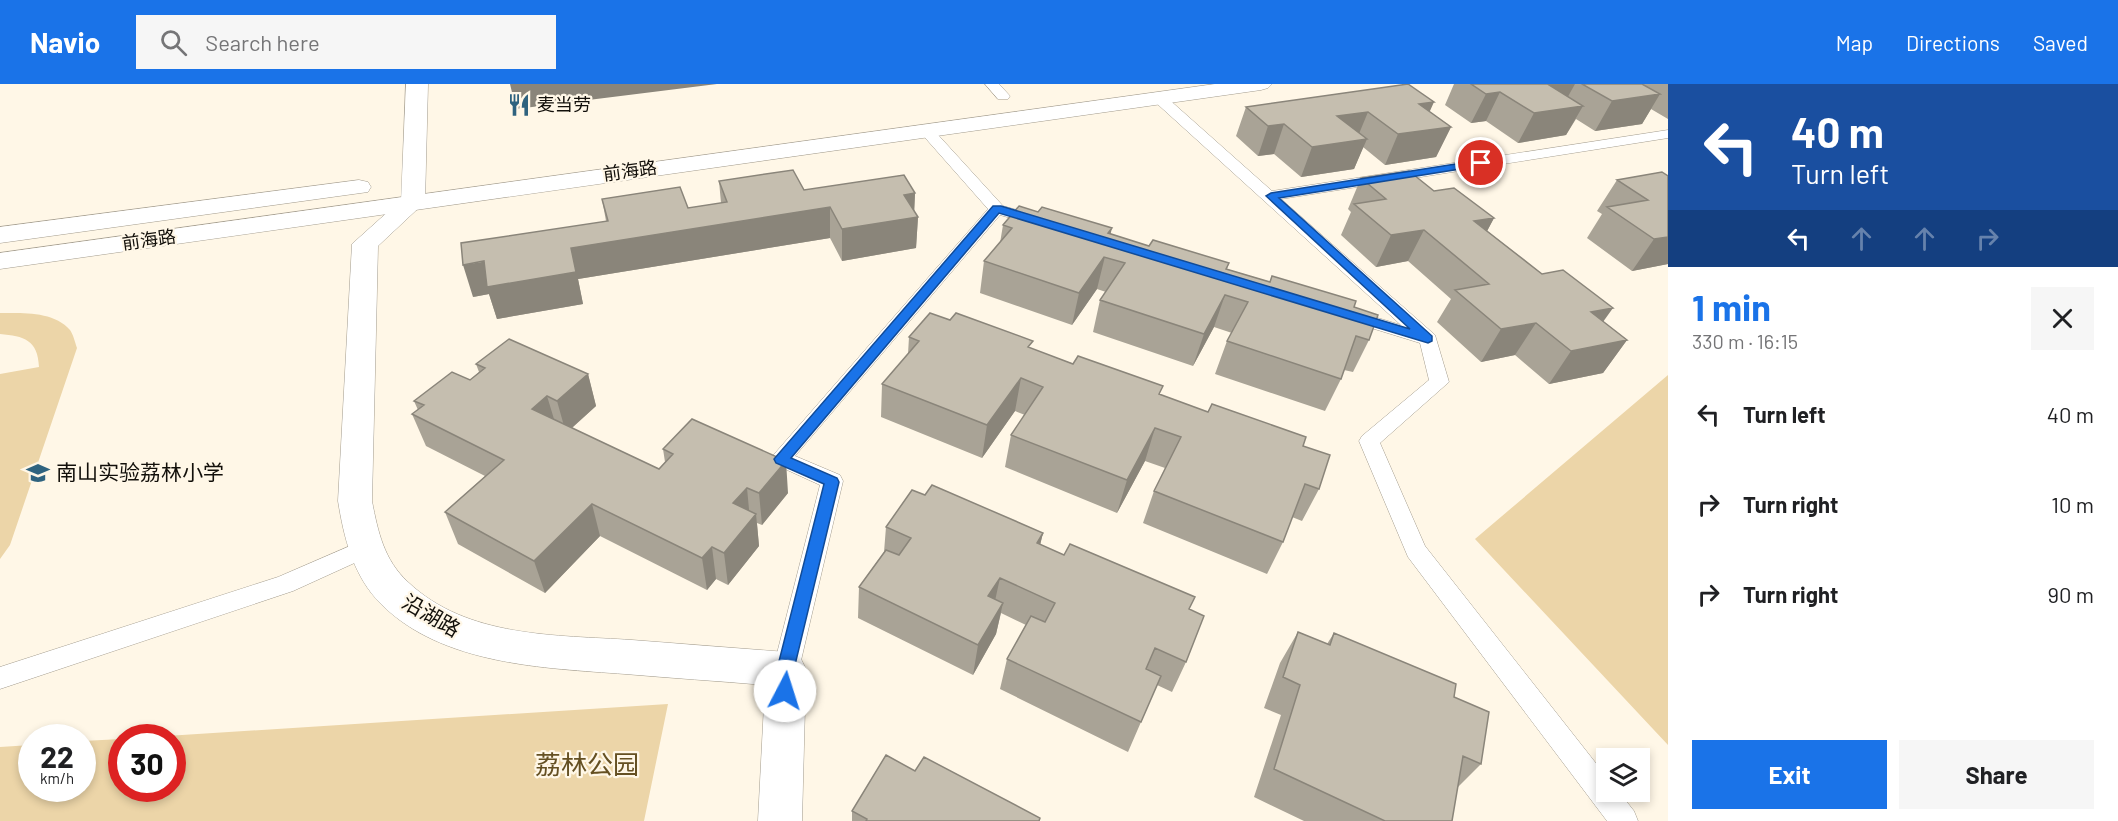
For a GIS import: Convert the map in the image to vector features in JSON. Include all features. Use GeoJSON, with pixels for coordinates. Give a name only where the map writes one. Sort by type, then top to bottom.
{"type":"FeatureCollection","features":[{"type":"Feature","properties":{"kind":"street"},"geometry":{"type":"LineString","coordinates":[[407,184],[417,84]]}},
{"type":"Feature","properties":{"kind":"street","name":"前海路"},"geometry":{"type":"LineString","coordinates":[[0,236],[407,184],[926,129],[1261,84]]}},
{"type":"Feature","properties":{"kind":"street","name":"前海路"},"geometry":{"type":"LineString","coordinates":[[0,261],[407,184]]}},
{"type":"Feature","properties":{"kind":"street","name":"沿湖路"},"geometry":{"type":"LineString","coordinates":[[407,184],[365,244],[355,501],[356,525],[363,549],[375,571],[393,592],[415,611],[442,627],[473,639],[508,647],[544,651],[786,669]]}},
{"type":"Feature","properties":{"kind":"street"},"geometry":{"type":"LineString","coordinates":[[780,821],[786,669]]}},
{"type":"Feature","properties":{"kind":"lane"},"geometry":{"type":"LineString","coordinates":[[1159,98],[1428,339],[1439,381],[1369,441],[1416,551],[1624,821]]}},
{"type":"Feature","properties":{"kind":"lane"},"geometry":{"type":"LineString","coordinates":[[926,129],[997,209],[1054,226]]}},
{"type":"Feature","properties":{"kind":"lane"},"geometry":{"type":"LineString","coordinates":[[1271,196],[1668,134]]}},
{"type":"Feature","properties":{"kind":"lane"},"geometry":{"type":"LineString","coordinates":[[786,669],[832,482],[781,459],[997,209]]}},
{"type":"Feature","properties":{"kind":"lane"},"geometry":{"type":"LineString","coordinates":[[1337,311],[1428,339]]}},
{"type":"Feature","properties":{"kind":"lane"},"geometry":{"type":"LineString","coordinates":[[0,678],[285,584],[363,549]]}},
{"type":"Feature","properties":{"kind":"green space"},"geometry":{"type":"Polygon","coordinates":[[[0,313],[37,314],[55,319],[70,330],[77,348],[10,545],[0,559],[0,374],[39,367],[33,345],[23,338],[0,334],[0,313]]]}},
{"type":"Feature","properties":{"kind":"green space"},"geometry":{"type":"Polygon","coordinates":[[[1668,375],[1668,745],[1475,539],[1668,375]]]}},
{"type":"Feature","properties":{"kind":"green space","name":"荔林公园"},"geometry":{"type":"Polygon","coordinates":[[[668,704],[644,821],[0,821],[0,747],[18,746],[18,802],[96,802],[96,740],[108,740],[108,802],[186,802],[186,735],[668,704]]]}},
{"type":"Feature","properties":{"kind":"building"},"geometry":{"type":"Polygon","coordinates":[[[1408,84],[1434,102],[1419,104],[1451,127],[1398,134],[1368,112],[1337,116],[1367,139],[1312,147],[1284,124],[1268,126],[1246,107],[1408,84]]]}},
{"type":"Feature","properties":{"kind":"building"},"geometry":{"type":"Polygon","coordinates":[[[1471,84],[1555,84],[1549,85],[1583,106],[1534,113],[1500,92],[1486,94],[1471,84]]]}},
{"type":"Feature","properties":{"kind":"building"},"geometry":{"type":"Polygon","coordinates":[[[1582,84],[1642,84],[1660,94],[1612,101],[1582,84]]]}},
{"type":"Feature","properties":{"kind":"building"},"geometry":{"type":"Polygon","coordinates":[[[793,170],[804,190],[904,175],[915,193],[904,195],[918,217],[842,229],[830,207],[571,248],[576,272],[487,287],[484,261],[463,265],[461,243],[608,221],[602,199],[680,187],[688,208],[727,202],[719,181],[793,170]]]}},
{"type":"Feature","properties":{"kind":"building"},"geometry":{"type":"Polygon","coordinates":[[[1409,171],[1434,191],[1454,188],[1494,218],[1474,221],[1542,274],[1563,270],[1613,308],[1591,312],[1627,340],[1571,351],[1536,323],[1501,329],[1455,290],[1489,284],[1424,230],[1391,235],[1354,204],[1386,199],[1361,178],[1409,171]]]}},
{"type":"Feature","properties":{"kind":"building"},"geometry":{"type":"Polygon","coordinates":[[[1662,172],[1668,176],[1668,237],[1654,239],[1607,207],[1648,200],[1617,180],[1662,172]]]}},
{"type":"Feature","properties":{"kind":"building"},"geometry":{"type":"Polygon","coordinates":[[[1019,206],[1038,212],[1042,207],[1112,228],[1108,233],[1149,246],[1153,240],[1229,263],[1226,269],[1270,282],[1272,276],[1356,301],[1354,307],[1378,315],[1369,340],[1356,336],[1341,379],[1227,341],[1248,302],[1225,295],[1204,334],[1100,300],[1125,263],[1104,257],[1079,293],[984,261],[1012,228],[1003,225],[1019,206]]]}},
{"type":"Feature","properties":{"kind":"building"},"geometry":{"type":"Polygon","coordinates":[[[930,313],[950,320],[956,313],[1033,341],[1028,347],[1073,364],[1078,356],[1163,386],[1159,394],[1208,412],[1212,404],[1306,437],[1303,446],[1330,455],[1319,489],[1305,484],[1283,542],[1154,491],[1181,437],[1155,428],[1127,480],[1011,435],[1043,387],[1021,378],[987,425],[882,384],[919,341],[909,337],[930,313]]]}},
{"type":"Feature","properties":{"kind":"building"},"geometry":{"type":"Polygon","coordinates":[[[509,339],[588,374],[557,401],[547,396],[532,409],[659,469],[673,454],[663,449],[692,419],[786,461],[759,493],[747,488],[733,503],[756,514],[724,553],[712,547],[702,558],[592,504],[534,561],[445,512],[504,460],[412,414],[424,405],[414,401],[452,372],[470,380],[485,368],[476,364],[509,339]]]}},
{"type":"Feature","properties":{"kind":"building"},"geometry":{"type":"Polygon","coordinates":[[[932,485],[1043,533],[1037,543],[1064,555],[1070,544],[1195,597],[1189,609],[1204,616],[1186,662],[1155,648],[1146,669],[1161,676],[1141,722],[1007,659],[1031,616],[1045,622],[1055,603],[1000,578],[988,596],[1003,603],[978,645],[859,587],[886,550],[899,555],[911,538],[886,527],[912,490],[925,495],[932,485]]]}},
{"type":"Feature","properties":{"kind":"building"},"geometry":{"type":"Polygon","coordinates":[[[1298,632],[1330,645],[1334,633],[1456,684],[1454,697],[1489,712],[1481,764],[1463,756],[1452,821],[1385,821],[1274,769],[1300,685],[1283,677],[1298,632]]]}},
{"type":"Feature","properties":{"kind":"building"},"geometry":{"type":"Polygon","coordinates":[[[886,755],[915,771],[924,757],[1040,818],[1039,821],[866,821],[867,819],[852,811],[886,755]]]}},
{"type":"Feature","properties":{"kind":"place","name":"麦当劳"},"geometry":{"type":"Point","coordinates":[519,105]}},
{"type":"Feature","properties":{"kind":"place","name":"南山实验荔林小学"},"geometry":{"type":"Point","coordinates":[38,473]}},
{"type":"Feature","properties":{"kind":"route"},"geometry":{"type":"LineString","coordinates":[[785,691],[786,669],[832,482],[781,459],[997,209],[1428,339],[1271,196],[1481,163]]}}]}
